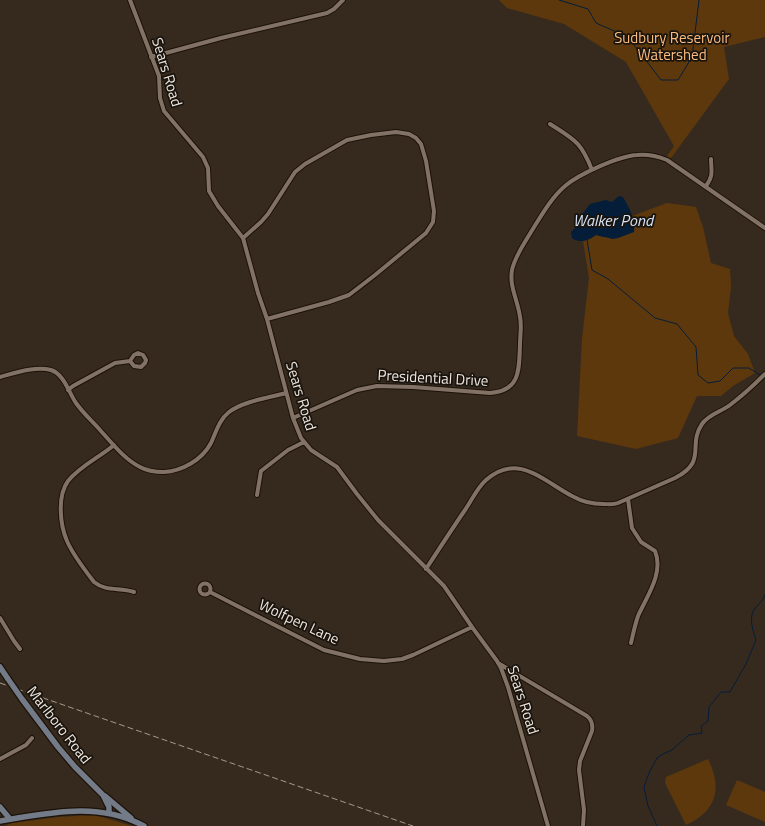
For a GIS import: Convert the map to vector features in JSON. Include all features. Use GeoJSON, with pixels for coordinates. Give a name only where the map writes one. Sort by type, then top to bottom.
{"type":"FeatureCollection","features":[{"type":"Feature","properties":{"kind":"main road","name":"Marlboro Road"},"geometry":{"type":"LineString","coordinates":[[0,667],[52,740],[74,767],[103,795],[134,821]]}},
{"type":"Feature","properties":{"kind":"main road","name":"Marlboro Road"},"geometry":{"type":"LineString","coordinates":[[103,795],[109,807],[109,813],[126,817],[144,826]]}},
{"type":"Feature","properties":{"kind":"main road"},"geometry":{"type":"LineString","coordinates":[[0,807],[10,819]]}},
{"type":"Feature","properties":{"kind":"main road"},"geometry":{"type":"LineString","coordinates":[[0,821],[68,810],[89,810],[109,813]]}},
{"type":"Feature","properties":{"kind":"street","name":"Sears Road"},"geometry":{"type":"LineString","coordinates":[[130,0],[159,76],[160,98],[164,111],[203,157],[208,168],[209,191],[218,206],[244,238],[257,292],[267,319],[293,418],[304,442],[311,450],[337,467],[371,512],[448,591],[498,663],[508,687],[548,826]]}},
{"type":"Feature","properties":{"kind":"street"},"geometry":{"type":"LineString","coordinates":[[151,57],[221,38],[327,13],[344,0]]}},
{"type":"Feature","properties":{"kind":"street"},"geometry":{"type":"LineString","coordinates":[[550,124],[579,144],[592,170]]}},
{"type":"Feature","properties":{"kind":"street"},"geometry":{"type":"LineString","coordinates":[[244,238],[268,214],[280,193],[295,172],[305,164],[347,140],[396,132],[409,134],[416,138],[421,144],[426,161],[434,211],[433,222],[426,233],[349,295],[267,319]]}},
{"type":"Feature","properties":{"kind":"street","name":"Presidential Drive"},"geometry":{"type":"LineString","coordinates":[[293,418],[357,390],[377,386],[413,387],[490,393],[502,392],[509,387],[517,378],[519,366],[521,319],[512,281],[512,272],[516,257],[538,221],[558,193],[571,181],[617,159],[632,155],[657,156],[671,163],[706,186],[765,228]]}},
{"type":"Feature","properties":{"kind":"street"},"geometry":{"type":"LineString","coordinates":[[706,186],[712,173],[711,159]]}},
{"type":"Feature","properties":{"kind":"street"},"geometry":{"type":"LineString","coordinates":[[68,390],[115,364],[130,361]]}},
{"type":"Feature","properties":{"kind":"street"},"geometry":{"type":"LineString","coordinates":[[0,377],[34,370],[48,370],[58,374],[84,414],[120,452],[140,467],[164,472],[177,470],[190,464],[202,455],[210,444],[224,416],[230,412],[247,404],[286,393]]}},
{"type":"Feature","properties":{"kind":"street"},"geometry":{"type":"LineString","coordinates":[[426,569],[482,484],[493,475],[502,470],[516,468],[530,471],[575,498],[594,504],[615,504],[682,474],[690,468],[696,458],[698,431],[705,420],[728,406],[765,374]]}},
{"type":"Feature","properties":{"kind":"street"},"geometry":{"type":"LineString","coordinates":[[257,495],[261,471],[288,450],[304,442]]}},
{"type":"Feature","properties":{"kind":"street"},"geometry":{"type":"LineString","coordinates":[[114,445],[78,472],[68,482],[63,493],[61,504],[63,523],[67,541],[94,582],[105,588],[122,589],[134,592]]}},
{"type":"Feature","properties":{"kind":"street"},"geometry":{"type":"LineString","coordinates":[[628,499],[632,528],[641,542],[655,551],[658,564],[657,573],[649,596],[636,623],[631,643]]}},
{"type":"Feature","properties":{"kind":"street","name":"Wolfpen Lane"},"geometry":{"type":"LineString","coordinates":[[210,592],[329,652],[360,659],[390,661],[408,658],[472,627]]}},
{"type":"Feature","properties":{"kind":"street"},"geometry":{"type":"LineString","coordinates":[[0,618],[20,649]]}},
{"type":"Feature","properties":{"kind":"street"},"geometry":{"type":"LineString","coordinates":[[498,663],[587,716],[591,721],[592,731],[578,770],[584,810],[583,826]]}},
{"type":"Feature","properties":{"kind":"street"},"geometry":{"type":"LineString","coordinates":[[0,759],[26,745],[32,738]]}},
{"type":"Feature","properties":{"kind":"green space","name":"Sudbury Reservoir Watershed"},"geometry":{"type":"Polygon","coordinates":[[[499,0],[765,0],[765,37],[724,47],[729,79],[671,158],[667,156],[674,146],[626,62],[564,24],[507,8],[499,0]]]}},
{"type":"Feature","properties":{"kind":"green space"},"geometry":{"type":"Polygon","coordinates":[[[667,203],[696,207],[703,227],[711,263],[730,269],[731,287],[728,313],[734,336],[748,354],[755,373],[733,386],[721,396],[697,396],[678,438],[636,449],[577,436],[582,339],[589,278],[583,241],[596,235],[618,238],[635,226],[632,216],[667,203]]]}},
{"type":"Feature","properties":{"kind":"green space"},"geometry":{"type":"Polygon","coordinates":[[[708,759],[713,770],[715,780],[716,789],[714,798],[704,813],[686,825],[665,783],[666,777],[708,759]]]}},
{"type":"Feature","properties":{"kind":"green space"},"geometry":{"type":"Polygon","coordinates":[[[737,780],[765,792],[765,822],[726,805],[737,780]]]}},
{"type":"Feature","properties":{"kind":"green space"},"geometry":{"type":"Polygon","coordinates":[[[95,815],[132,826],[5,826],[12,823],[59,817],[95,815]]]}},
{"type":"Feature","properties":{"kind":"water","name":"Walker Pond"},"geometry":{"type":"Polygon","coordinates":[[[619,196],[623,197],[632,214],[634,232],[613,239],[596,235],[584,241],[578,241],[572,238],[571,232],[577,226],[583,213],[590,204],[606,200],[612,202],[619,196]]]}},
{"type":"Feature","properties":{"kind":"waterway"},"geometry":{"type":"LineString","coordinates":[[559,0],[588,9],[596,23],[628,37],[661,80],[678,80],[692,57],[699,0]]}},
{"type":"Feature","properties":{"kind":"waterway"},"geometry":{"type":"LineString","coordinates":[[587,240],[592,270],[608,279],[655,318],[677,324],[696,347],[698,375],[708,383],[720,381],[733,368],[749,368],[760,375]]}},
{"type":"Feature","properties":{"kind":"waterway"},"geometry":{"type":"LineString","coordinates":[[657,826],[648,806],[644,787],[649,773],[657,758],[672,750],[689,735],[702,733],[701,726],[708,721],[709,707],[721,692],[730,692],[746,664],[756,640],[751,620],[755,608],[762,601],[765,595]]}},
{"type":"Feature","properties":{"kind":"railway"},"geometry":{"type":"LineString","coordinates":[[0,683],[413,826]]}}]}
